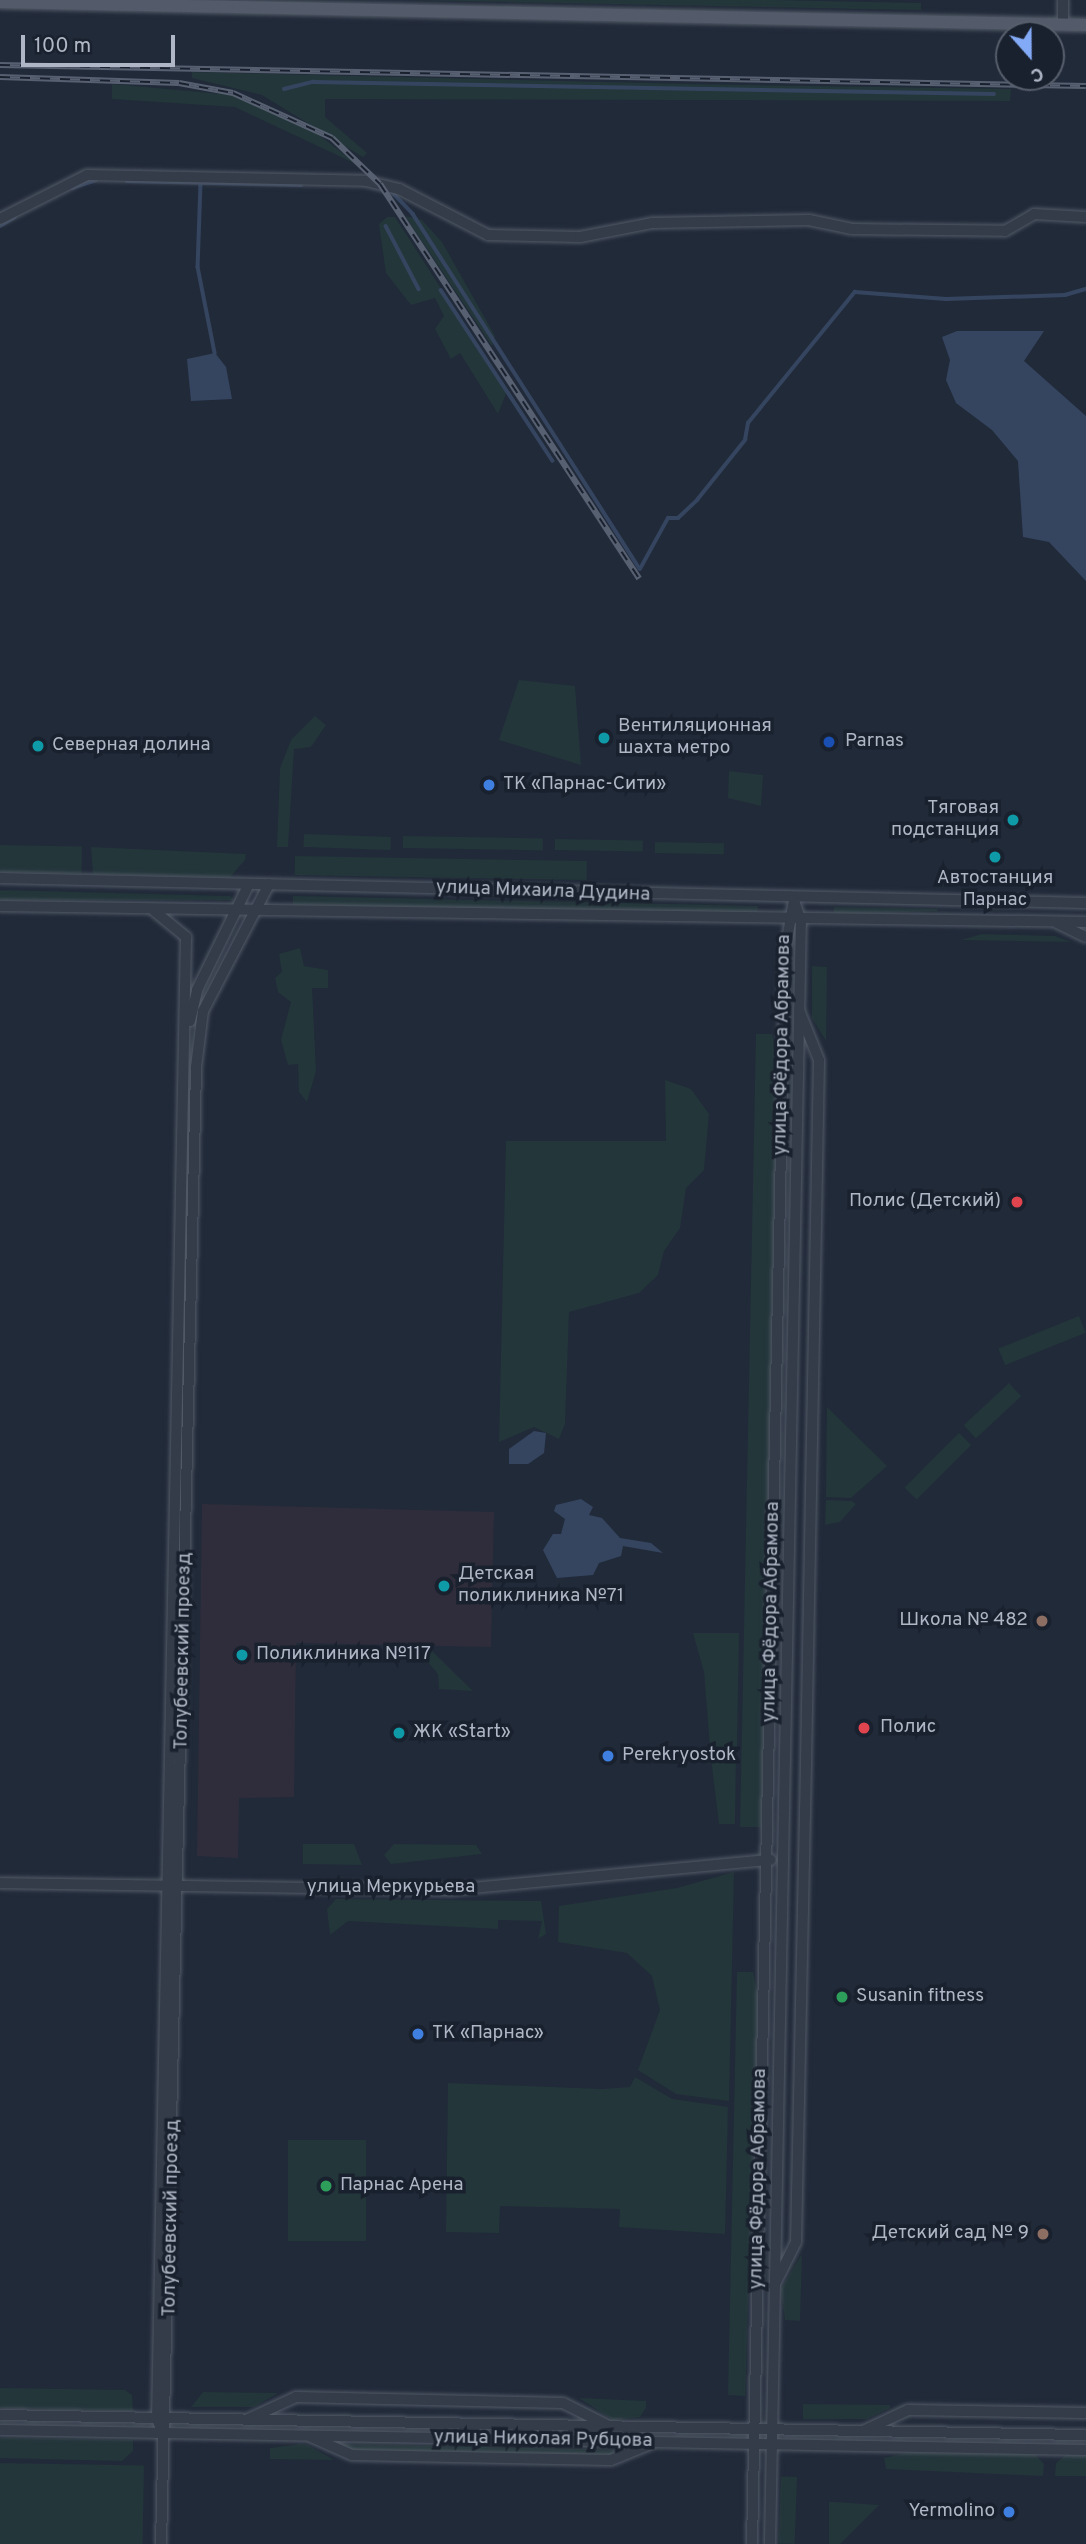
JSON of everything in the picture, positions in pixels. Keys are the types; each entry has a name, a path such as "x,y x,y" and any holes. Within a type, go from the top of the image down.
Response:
{"main road":[{"path":"0,2 995,23"},
{"path":"1065,24 1086,25"}],"street":[{"path":"1063,0 1063,21"},
{"path":"0,219 87,175 366,181 399,189 488,235 580,237 652,223 809,220 852,229 1005,231 1034,214 1086,218"},
{"name":"улица Михаила Дудина","path":"0,878 794,900 1086,903"},
{"name":"Толубеевский проезд","path":"186,1047 197,990 240,911 249,884"},
{"name":"Толубеевский проезд","path":"174,1885 199,1032 210,996 269,884"},
{"name":"улица Фёдора Абрамова","path":"752,2544 786,922 794,900"},
{"name":"улица Фёдора Абрамова","path":"770,2544 797,1007 801,922 794,900"},
{"name":"улица Михаила Дудина","path":"0,906 786,922 1086,922"},
{"name":"Толубеевский проезд","path":"152,909 186,937 174,1885 161,2544"},
{"path":"1055,922 1086,937"},
{"path":"773,2288 796,2242 807,1738 819,1060 797,1007"},
{"name":"улица Меркурьева","path":"0,1883 451,1890 767,1860 781,1861"},
{"path":"245,2421 282,2401 310,2398 563,2403 609,2427"},
{"path":"861,2431 908,2410 1086,2413"},
{"name":"улица Николая Рубцова","path":"0,2415 1086,2435"},
{"name":"улица Николая Рубцова","path":"0,2430 1086,2450"},
{"path":"308,2435 352,2455 611,2460 653,2443"}],"shaded area":[{"path":"202,1504 494,1512 491,1647 296,1643 294,1797 239,1798 238,1858 197,1856"}],"green space":[{"path":"408,0 772,0 921,3 921,10"},
{"path":"192,72 1011,91 1010,101 325,99 325,117 367,153 363,157 262,95 192,78"},
{"path":"112,84 232,95 315,132 358,165 235,107 112,99"},
{"path":"405,216 422,220 442,242 495,336 492,346"},
{"path":"387,217 395,217 507,391 498,414 460,353 451,359 435,329 444,316 435,298 411,305 386,273 379,224"},
{"path":"519,680 575,686 581,765 499,740"},
{"path":"315,716 326,725 311,747 294,749 288,847 277,847 280,768 291,740"},
{"path":"729,771 763,775 761,806 728,798"},
{"path":"304,834 391,837 390,850 304,847"},
{"path":"403,836 543,838 543,850 403,848"},
{"path":"555,839 643,841 643,852 555,850"},
{"path":"655,842 724,843 724,854 655,853"},
{"path":"0,845 82,846 82,873 0,872"},
{"path":"91,847 246,854 245,860 230,877 93,874"},
{"path":"295,856 587,861 587,880 295,875"},
{"path":"0,890 230,896 234,900 0,900"},
{"path":"293,896 758,906 757,913 293,905"},
{"path":"834,907 937,909 937,911 834,914"},
{"path":"982,934 1055,936 1071,942 961,940"},
{"path":"300,948 304,966 328,970 328,988 312,988 316,1071 307,1102 299,1092 298,1064 288,1065 281,1040 291,1002 278,992 275,978 282,972 279,954"},
{"path":"812,966 827,967 826,1041 812,1018"},
{"path":"756,1034 772,1034 777,1057 762,1827 740,1827"},
{"path":"665,1080 691,1089 709,1114 704,1170 686,1188 680,1228 664,1251 658,1275 639,1293 569,1312 565,1424 559,1439 534,1427 499,1442 506,1141 666,1141"},
{"path":"1079,1316 1086,1333 1005,1365 998,1349"},
{"path":"1009,1383 1021,1396 976,1438 964,1425"},
{"path":"827,1407 887,1466 851,1498 826,1497"},
{"path":"959,1433 971,1445 917,1499 905,1487"},
{"path":"826,1500 852,1501 856,1504 840,1522 825,1525"},
{"path":"693,1633 739,1633 737,1747 710,1747 704,1672"},
{"path":"432,1651 473,1691 439,1689 438,1674 426,1660"},
{"path":"710,1750 736,1751 735,1824 719,1824"},
{"path":"303,1844 354,1844 362,1865 303,1864"},
{"path":"394,1844 476,1845 482,1854 391,1864 384,1855"},
{"path":"734,1872 729,2101 676,2094 638,2070 660,2010 652,1976 627,1953 558,1942 559,1906 677,1888"},
{"path":"336,1899 541,1901 546,1934 538,1939 542,1921 498,1920 498,1929 348,1921 330,1935 327,1909"},
{"path":"737,1972 753,1972 758,1996 745,2396 728,2395"},
{"path":"635,2077 672,2099 728,2107 725,2234 619,2227 620,2209 500,2206 499,2233 446,2232 448,2083 602,2089 630,2087"},
{"name":"Парнас Арена","path":"288,2140 366,2140 366,2241 288,2241"},
{"path":"802,2254 800,2321 785,2320 781,2289"},
{"path":"0,2388 125,2390 132,2395 133,2411 0,2408"},
{"path":"203,2392 278,2393 254,2407 191,2407"},
{"path":"579,2398 646,2401 646,2408 640,2417 613,2420"},
{"path":"803,2404 890,2405 890,2408 867,2419 803,2419"},
{"path":"0,2438 133,2440 133,2451 122,2461 0,2458"},
{"path":"337,2444 625,2450 613,2455 349,2450"},
{"path":"308,2445 334,2460 270,2459 270,2448"},
{"path":"906,2453 1034,2454 1044,2464 1043,2476 886,2469 884,2458"},
{"path":"1066,2455 1086,2455 1086,2476 1055,2476 1056,2463"},
{"path":"0,2463 144,2466 143,2544 0,2544"},
{"path":"781,2476 797,2477 795,2544 779,2543"},
{"path":"829,2502 879,2505 840,2544 829,2544"}],"water":[{"path":"957,331 1044,331 1024,361 1086,416 1086,581 1049,542 1023,537 1018,461 992,430 956,403 946,380 950,360 942,337"},
{"path":"215,353 226,367 232,399 191,401 187,359"},
{"path":"534,1431 546,1433 544,1453 528,1464 509,1464 509,1449"},
{"path":"581,1499 593,1507 589,1515 602,1518 620,1538 651,1543 663,1553 623,1546 621,1556 599,1563 593,1575 557,1578 543,1550 553,1534 561,1534 565,1519 554,1511 556,1505"}],"waterway":[{"path":"284,89 313,82 994,94"},
{"path":"72,188 96,180"},
{"path":"127,181 301,185"},
{"path":"201,183 198,267 215,353"},
{"path":"393,193 413,214 640,569 668,518 678,518 697,500 745,440 748,423 855,292 946,299 1065,295 1086,289"},
{"path":"0,226 15,217"},
{"path":"386,226 419,289"},
{"path":"441,290 553,461"}],"railway":[{"path":"0,65 1086,86"},
{"path":"0,77 179,83 233,93 332,138 380,184 639,578"}],"place":[{"name":"Вентиляционная шахта метро","path":"604,738"},
{"name":"Parnas","path":"829,742"},
{"name":"Северная долина","path":"38,746"},
{"name":"ТК «Парнас-Сити»","path":"489,785"},
{"name":"Тяговая подстанция","path":"1013,820"},
{"name":"Автостанция Парнас","path":"995,857"},
{"name":"Полис (Детский)","path":"1017,1202"},
{"name":"Детская поликлиника №71","path":"444,1586"},
{"name":"Школа № 482","path":"1042,1621"},
{"name":"Поликлиника №117","path":"242,1655"},
{"name":"Полис","path":"864,1728"},
{"name":"ЖК «Start»","path":"399,1733"},
{"name":"Perekryostok","path":"608,1756"},
{"name":"Susanin fitness","path":"842,1997"},
{"name":"ТК «Парнас»","path":"418,2034"},
{"name":"Парнас Арена","path":"326,2186"},
{"name":"Детский сад № 9","path":"1043,2234"},
{"name":"Yermolino","path":"1009,2512"}]}
